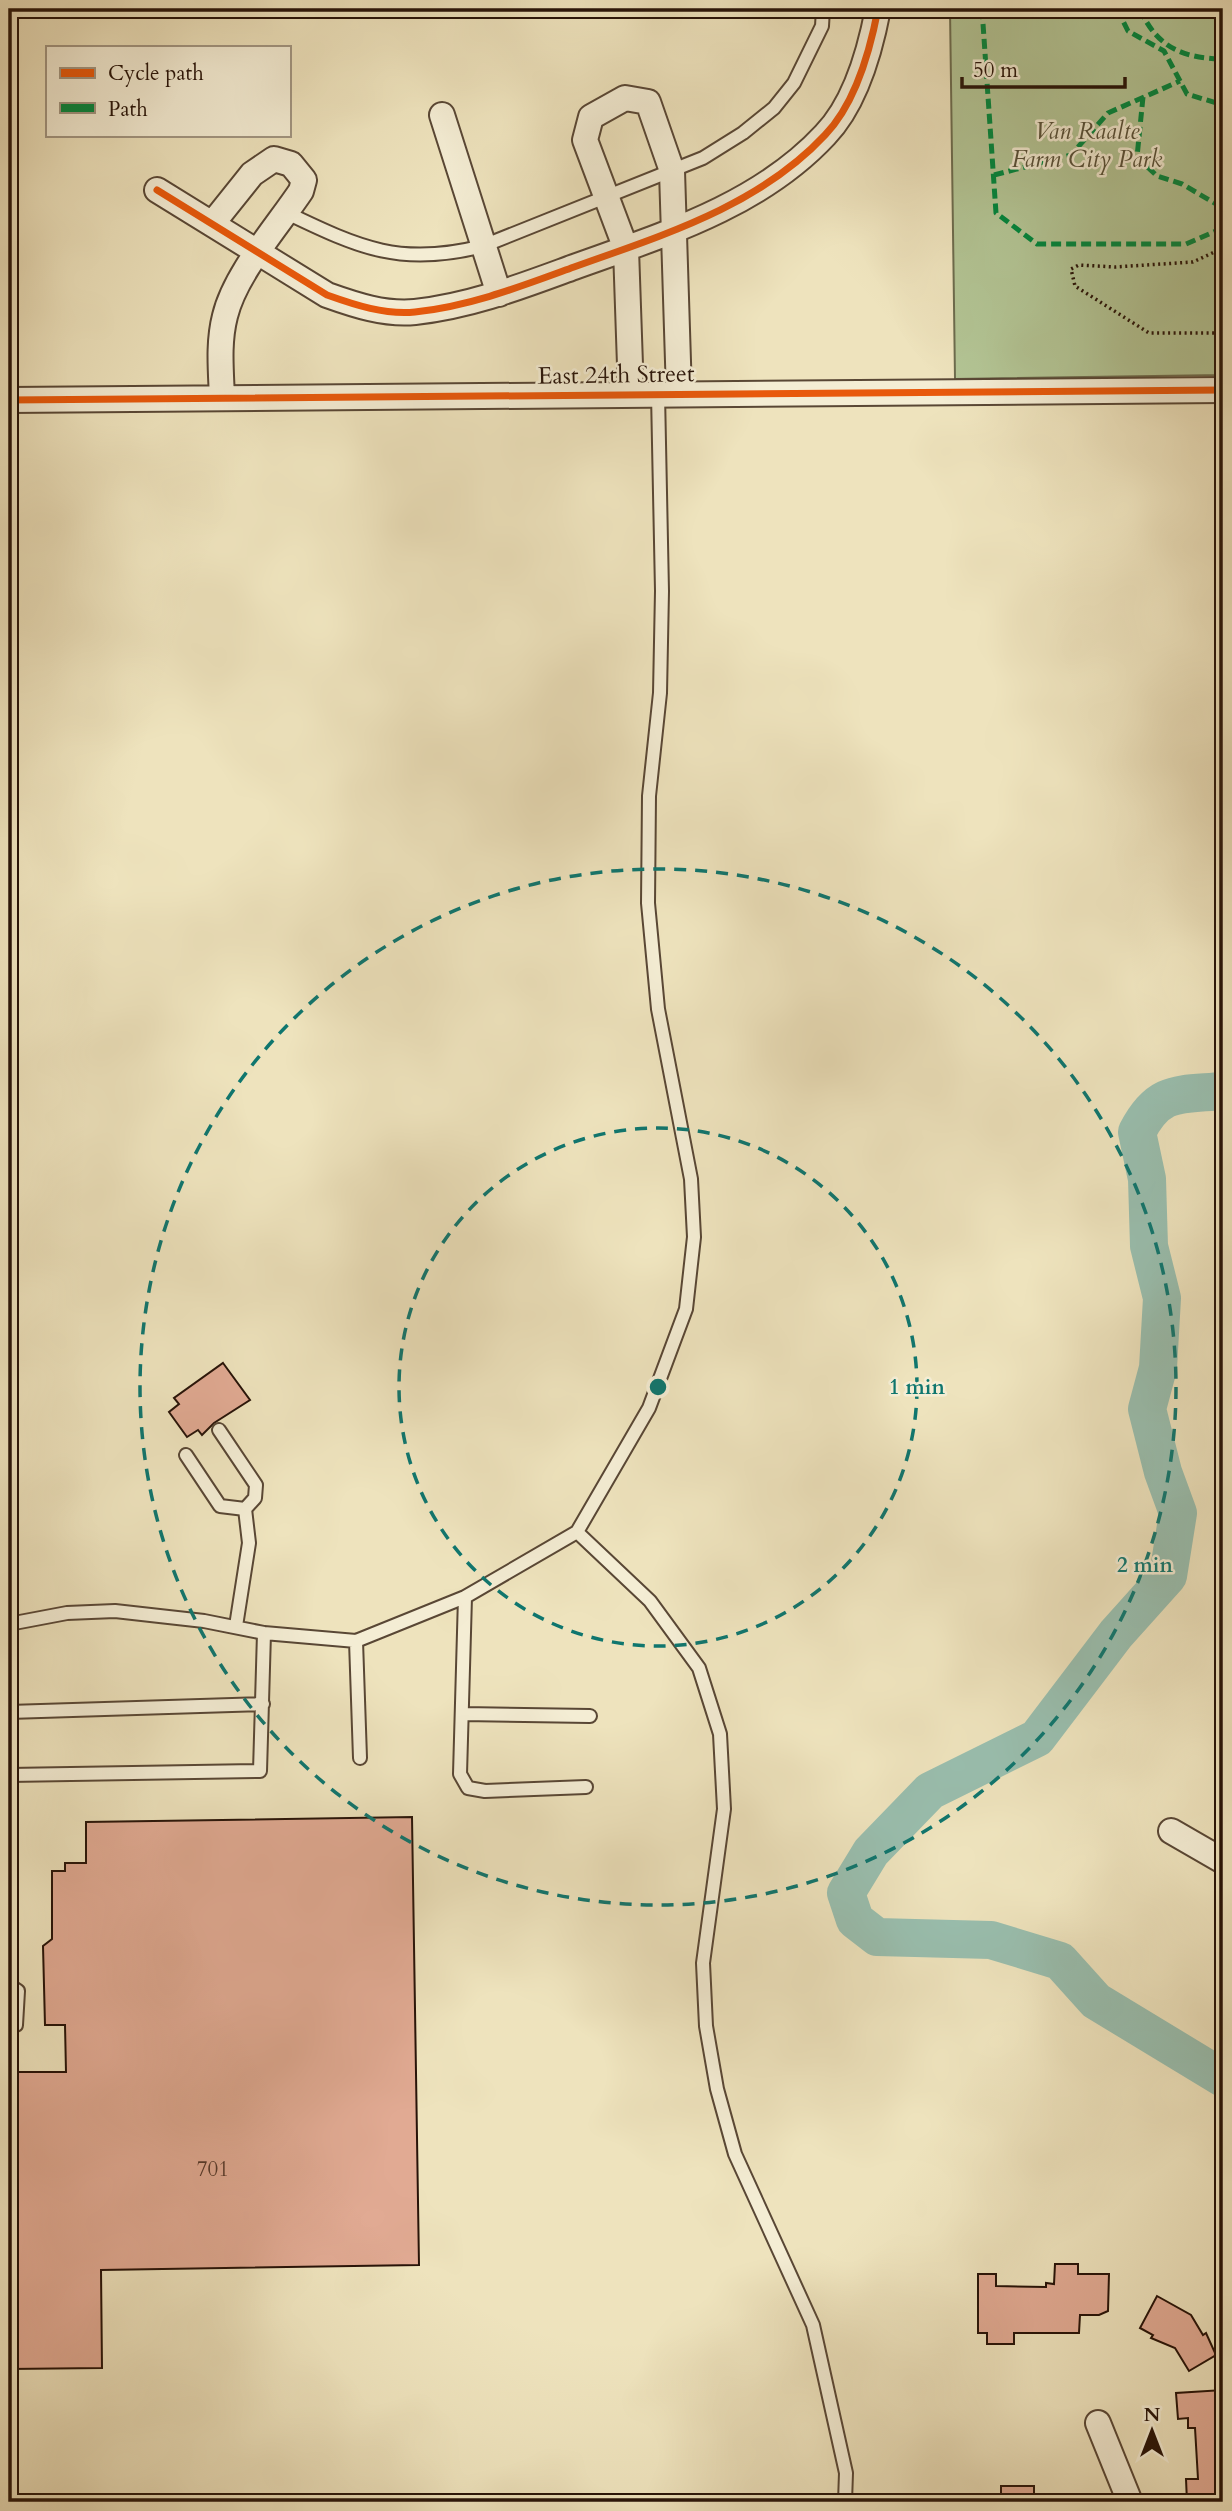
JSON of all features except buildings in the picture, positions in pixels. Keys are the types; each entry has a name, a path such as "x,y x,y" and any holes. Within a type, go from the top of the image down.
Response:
{"street":[{"path":"157,190 327,295 358,307 413,312 499,294 626,249 745,199 796,163 827,134 848,102 872,40 878,9"},
{"path":"631,394 626,249 585,140 591,117 625,98 648,102 673,171 676,229 669,393"},
{"path":"442,115 499,294"},
{"path":"212,224 252,174 274,159 291,164 304,180 301,191 238,284 225,314 221,336 222,398"},
{"name":"East 24th Street","path":"9,400 1223,390"},
{"path":"1171,1832 1223,1861"},
{"path":"1098,2423 1130,2502"}],"lane":[{"path":"287,213 353,245 412,257 451,254 483,246 703,158 743,133 774,108 800,71 822,26 823,9"},
{"path":"9,1624 67,1613 115,1611 236,1626 264,1633 356,1641 465,1597 576,1532 649,1408 686,1309 694,1237 691,1180 658,1009 648,903 649,796 660,693 669,393"},
{"path":"219,1430 256,1485 255,1498 245,1509 248,1552 236,1626"},
{"path":"186,1455 220,1506 245,1509"},
{"path":"576,1532 650,1601 699,1668 720,1734 724,1809 703,1963 706,2026 717,2089 735,2154 814,2325 846,2473 845,2502"},
{"path":"465,1597 460,1774 468,1788 485,1791 586,1787"},
{"path":"9,1775 260,1771 263,1704 261,1654 264,1633"},
{"path":"356,1641 360,1758"},
{"path":"9,1712 263,1704"},
{"path":"463,1714 590,1716"},
{"path":"9,1985 18,1991 16,2025 9,2028"}],"path":[{"path":"1223,248 1193,262 1115,267 1079,265 1071,269 1075,286 1149,333 1223,333"}],"green space":[{"name":"Van Raalte Farm City Park","path":"950,9 1223,9 1223,375 955,379"}],"waterway":[{"path":"1223,1091 1182,1094 1162,1101 1145,1118 1137,1132 1147,1179 1149,1246 1162,1298 1158,1368 1147,1409 1163,1472 1178,1513 1168,1576 1116,1634 1037,1738 930,1791 871,1852 846,1893 855,1920 877,1937 991,1940 1060,1961 1096,2001 1223,2078"}],"marked path":[{"path":"982,9 996,213 1037,244 1186,244 1223,228"},
{"path":"1117,9 1128,31 1164,51 1187,94 1223,105"},
{"path":"1140,9 1163,42 1184,53 1223,59"},
{"path":"994,175 1071,155 1108,113 1180,81"},
{"path":"1143,97 1137,157 1157,176 1182,184 1223,208"}],"cycle path":[{"path":"157,190 327,295 338,299 370,308 404,313 476,300 675,230 740,200 770,181 799,160 825,135 845,108 866,59 878,9"},
{"path":"9,400 1223,390"}]}
